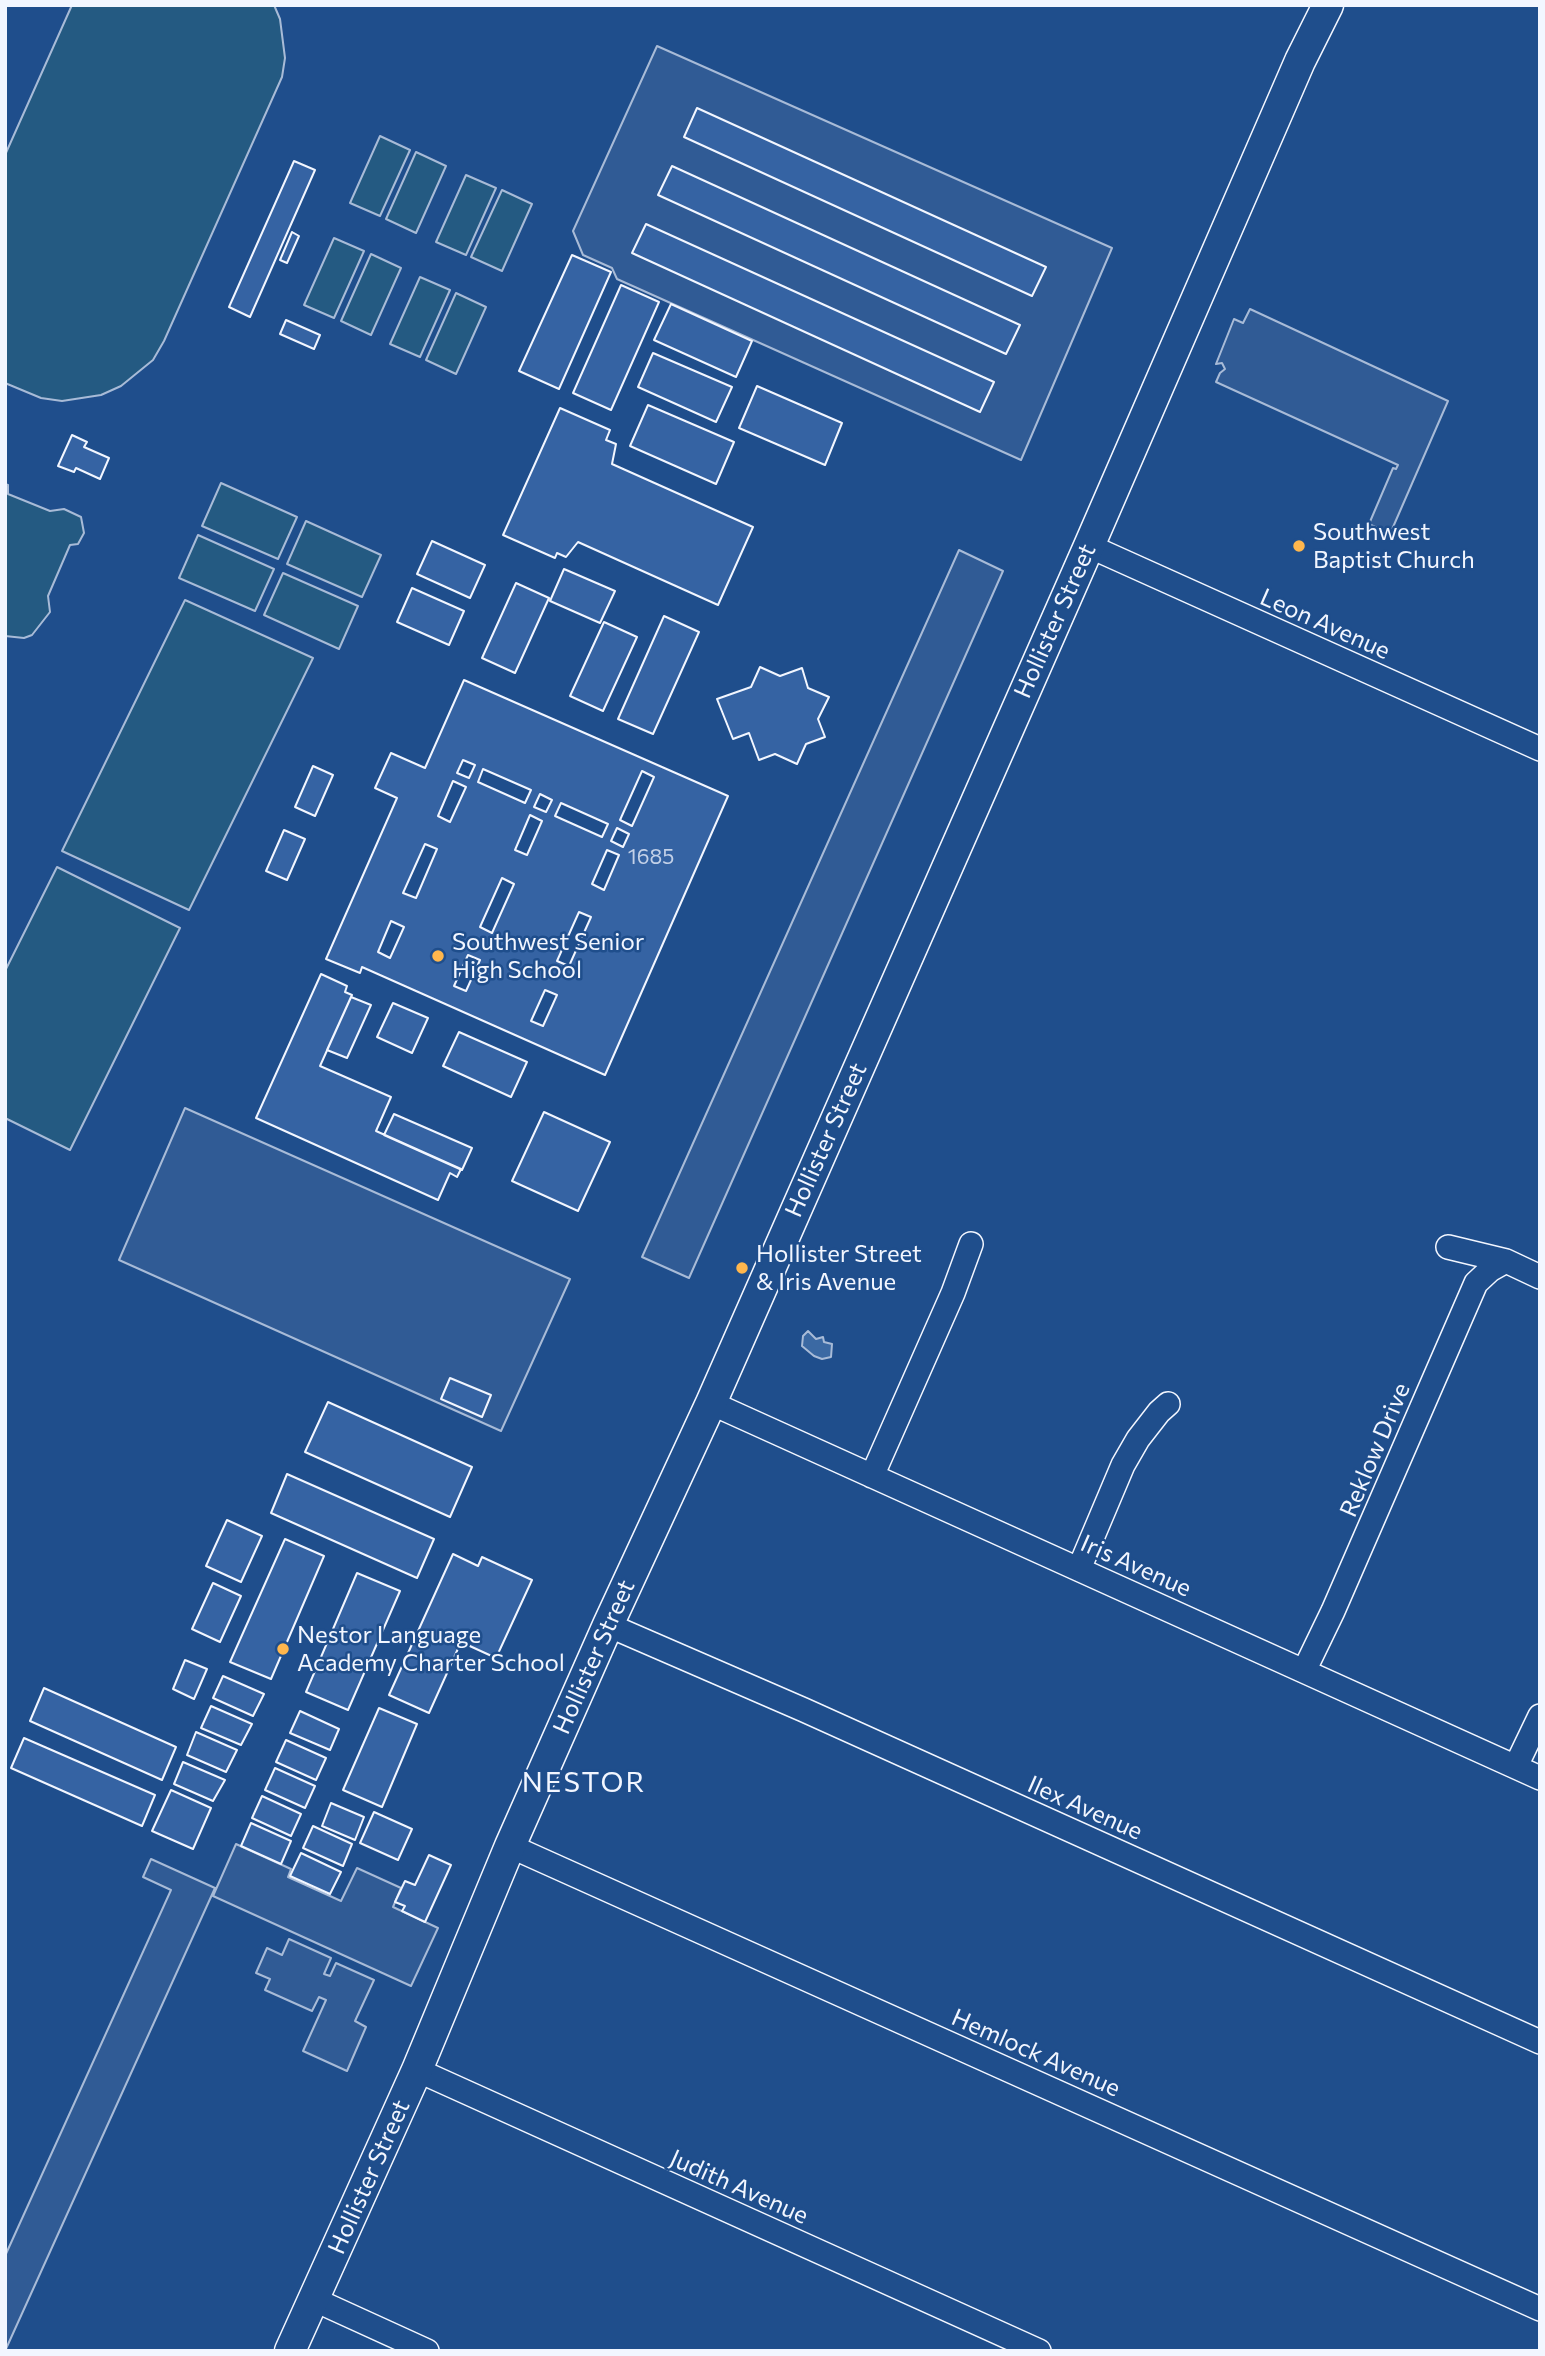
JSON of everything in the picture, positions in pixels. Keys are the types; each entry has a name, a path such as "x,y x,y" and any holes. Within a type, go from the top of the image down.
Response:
{"main road":[{"name":"Hollister Street","path":"290,2351 417,2070 510,1846 710,1403 1304,52 1328,5"}],"street":[{"name":"Leon Avenue","path":"1089,546 1540,749"},
{"path":"872,1476 953,1293 971,1244"},
{"path":"1448,1247 1506,1261 1540,1277"},
{"name":"Reklow Drive","path":"1304,1671 1338,1601 1476,1283 1490,1270 1506,1261"},
{"name":"Iris Avenue","path":"710,1403 1540,1778"},
{"path":"1079,1569 1123,1465 1138,1439 1168,1404"},
{"name":"Ilex Avenue","path":"608,1625 804,1710 1540,2042"},
{"path":"1516,1766 1540,1716"},
{"name":"Hemlock Avenue","path":"510,1846 1540,2309"},
{"name":"Judith Avenue","path":"417,2070 1039,2351"},
{"path":"313,2299 427,2351"}],"shaded area":[{"path":"72,5 274,5 280,19 285,58 282,77 164,341 153,360 121,386 101,395 62,401 41,398 5,383 5,155"},
{"path":"657,46 1112,248 1021,460 617,279 612,268 583,255 573,231"},
{"path":"380,136 410,150 380,216 350,203"},
{"path":"416,152 446,166 416,233 386,219"},
{"path":"466,175 496,188 466,255 436,242"},
{"path":"502,190 532,204 502,271 471,257"},
{"path":"334,238 364,251 334,318 304,305"},
{"path":"371,254 401,268 371,335 341,321"},
{"path":"420,277 450,290 420,357 390,344"},
{"path":"456,293 486,307 456,374 426,360"},
{"path":"1250,309 1448,401 1390,534 1369,524 1393,468 1396,469 1398,465 1216,382 1225,369 1222,363 1216,364 1234,319 1243,323"},
{"path":"221,483 297,517 278,559 202,526"},
{"path":"5,484 8,485 8,494 50,511 64,509 81,517 84,533 78,544 70,545 48,596 50,612 32,635 24,638 5,636"},
{"path":"306,521 381,555 362,597 287,564"},
{"path":"198,535 274,569 255,611 179,578"},
{"path":"959,550 1003,571 689,1278 642,1257"},
{"path":"283,573 358,606 339,649 264,615"},
{"path":"185,600 313,658 189,910 62,851"},
{"path":"57,867 180,928 70,1150 5,1118 5,971"},
{"path":"185,1108 570,1279 501,1431 119,1260"},
{"path":"808,1331 816,1339 823,1337 824,1342 832,1344 831,1357 822,1359 814,1356 802,1346 803,1336"},
{"path":"236,1844 291,1869 288,1877 341,1901 357,1868 401,1888 393,1907 438,1928 411,1986 213,1896"},
{"path":"151,1859 215,1888 5,2351 5,2256 171,1890 143,1877"},
{"path":"289,1939 331,1958 324,1974 330,1976 336,1963 374,1980 355,2021 366,2027 347,2071 303,2051 326,2000 319,1997 312,2011 265,1990 270,1979 256,1973 267,1948 282,1955"}],"building":[{"path":"697,108 1046,267 1032,296 684,137"},
{"path":"294,161 315,170 250,317 229,307"},
{"path":"672,166 1020,325 1006,354 658,195"},
{"path":"646,224 994,382 980,412 632,253"},
{"path":"292,232 299,236 287,263 280,260"},
{"path":"572,255 611,272 559,389 519,371"},
{"path":"621,285 659,302 611,410 573,393"},
{"path":"671,304 752,341 736,377 654,340"},
{"path":"286,320 320,335 314,349 280,334"},
{"path":"653,353 732,387 716,422 638,387"},
{"path":"757,386 842,423 825,465 739,428"},
{"path":"648,405 734,442 716,484 630,446"},
{"path":"560,408 610,430 606,440 616,444 612,464 753,527 718,605 578,542 566,557 557,553 555,558 503,535"},
{"path":"72,435 87,442 84,447 109,458 100,479 76,468 74,472 58,466"},
{"path":"432,541 485,565 470,598 417,574"},
{"path":"564,569 615,591 600,623 550,601"},
{"path":"516,583 549,598 515,673 482,658"},
{"path":"412,588 464,611 449,645 397,622"},
{"path":"664,616 699,632 653,734 618,719"},
{"path":"604,622 637,637 603,711 570,696"},
{"path":"760,667 780,676 802,668 808,688 829,697 818,719 825,737 806,744 797,764 775,754 759,760 749,733 733,739 717,699 751,687"},
{"path":"464,680 728,796 605,1075 362,967 360,973 326,959 397,798 375,788 391,753 425,768","holes":["463,760 475,765 469,778 457,773","483,769 531,790 525,803 478,782","642,771 654,777 632,826 620,820","453,781 466,787 450,822 438,816","540,794 552,800 546,812 534,807","561,803 608,824 602,837 555,816","530,815 542,821 527,855 515,850","617,828 629,834 623,847 611,841","425,844 437,849 416,898 403,893","607,850 619,855 604,890 592,884","502,878 514,884 492,933 480,927","579,912 591,917 569,966 557,961","391,921 404,927 390,958 378,952","468,955 480,960 466,991 454,986","545,990 557,995 543,1026 531,1021"]},
{"path":"313,766 333,775 315,816 295,807"},
{"path":"284,830 305,839 287,880 266,871"},
{"path":"321,974 347,986 345,992 352,995 320,1066 391,1097 376,1131 461,1169 457,1177 450,1173 438,1200 256,1118"},
{"path":"351,997 371,1005 347,1058 327,1050"},
{"path":"393,1003 428,1018 412,1053 377,1037"},
{"path":"459,1032 527,1062 511,1097 443,1066"},
{"path":"544,1112 610,1142 578,1211 512,1181"},
{"path":"394,1114 472,1148 462,1170 384,1135"},
{"path":"450,1378 491,1395 482,1417 441,1399"},
{"path":"328,1402 472,1467 450,1517 305,1452"},
{"path":"287,1474 434,1539 417,1578 271,1513"},
{"path":"227,1520 262,1536 241,1582 206,1566"},
{"path":"285,1539 324,1556 271,1679 230,1662"},
{"path":"453,1554 478,1566 482,1557 532,1580 496,1658 461,1642 429,1713 389,1695"},
{"path":"357,1573 400,1591 348,1710 306,1692"},
{"path":"213,1583 241,1596 220,1642 192,1629"},
{"path":"185,1660 207,1669 194,1699 173,1689"},
{"path":"223,1676 264,1694 253,1716 213,1698"},
{"path":"44,1688 176,1747 162,1780 30,1721"},
{"path":"211,1706 252,1724 241,1745 201,1728"},
{"path":"379,1708 417,1724 382,1807 343,1790"},
{"path":"300,1711 339,1729 330,1750 290,1733"},
{"path":"196,1732 237,1750 226,1772 187,1755"},
{"path":"24,1738 155,1795 142,1826 11,1768"},
{"path":"286,1740 326,1758 316,1780 276,1762"},
{"path":"183,1762 225,1780 213,1801 174,1784"},
{"path":"275,1768 315,1786 305,1808 265,1790"},
{"path":"171,1790 211,1808 193,1849 152,1831"},
{"path":"262,1796 301,1814 291,1836 252,1818"},
{"path":"331,1803 364,1817 355,1840 322,1826"},
{"path":"374,1812 412,1829 398,1860 360,1843"},
{"path":"251,1823 291,1841 281,1864 241,1846"},
{"path":"313,1826 352,1844 343,1866 303,1848"},
{"path":"301,1853 341,1872 330,1894 290,1876"},
{"path":"429,1855 451,1865 425,1922 402,1911 405,1906 395,1902 405,1881 415,1885"}],"place":[{"name":"Southwest Baptist Church","path":"1299,546"},
{"name":"Southwest Senior High School","path":"438,956"},
{"name":"Hollister Street & Iris Avenue","path":"742,1268"},
{"name":"Nestor Language Academy Charter School","path":"283,1649"}],"district":[{"name":"NESTOR","path":"584,1783"}]}
